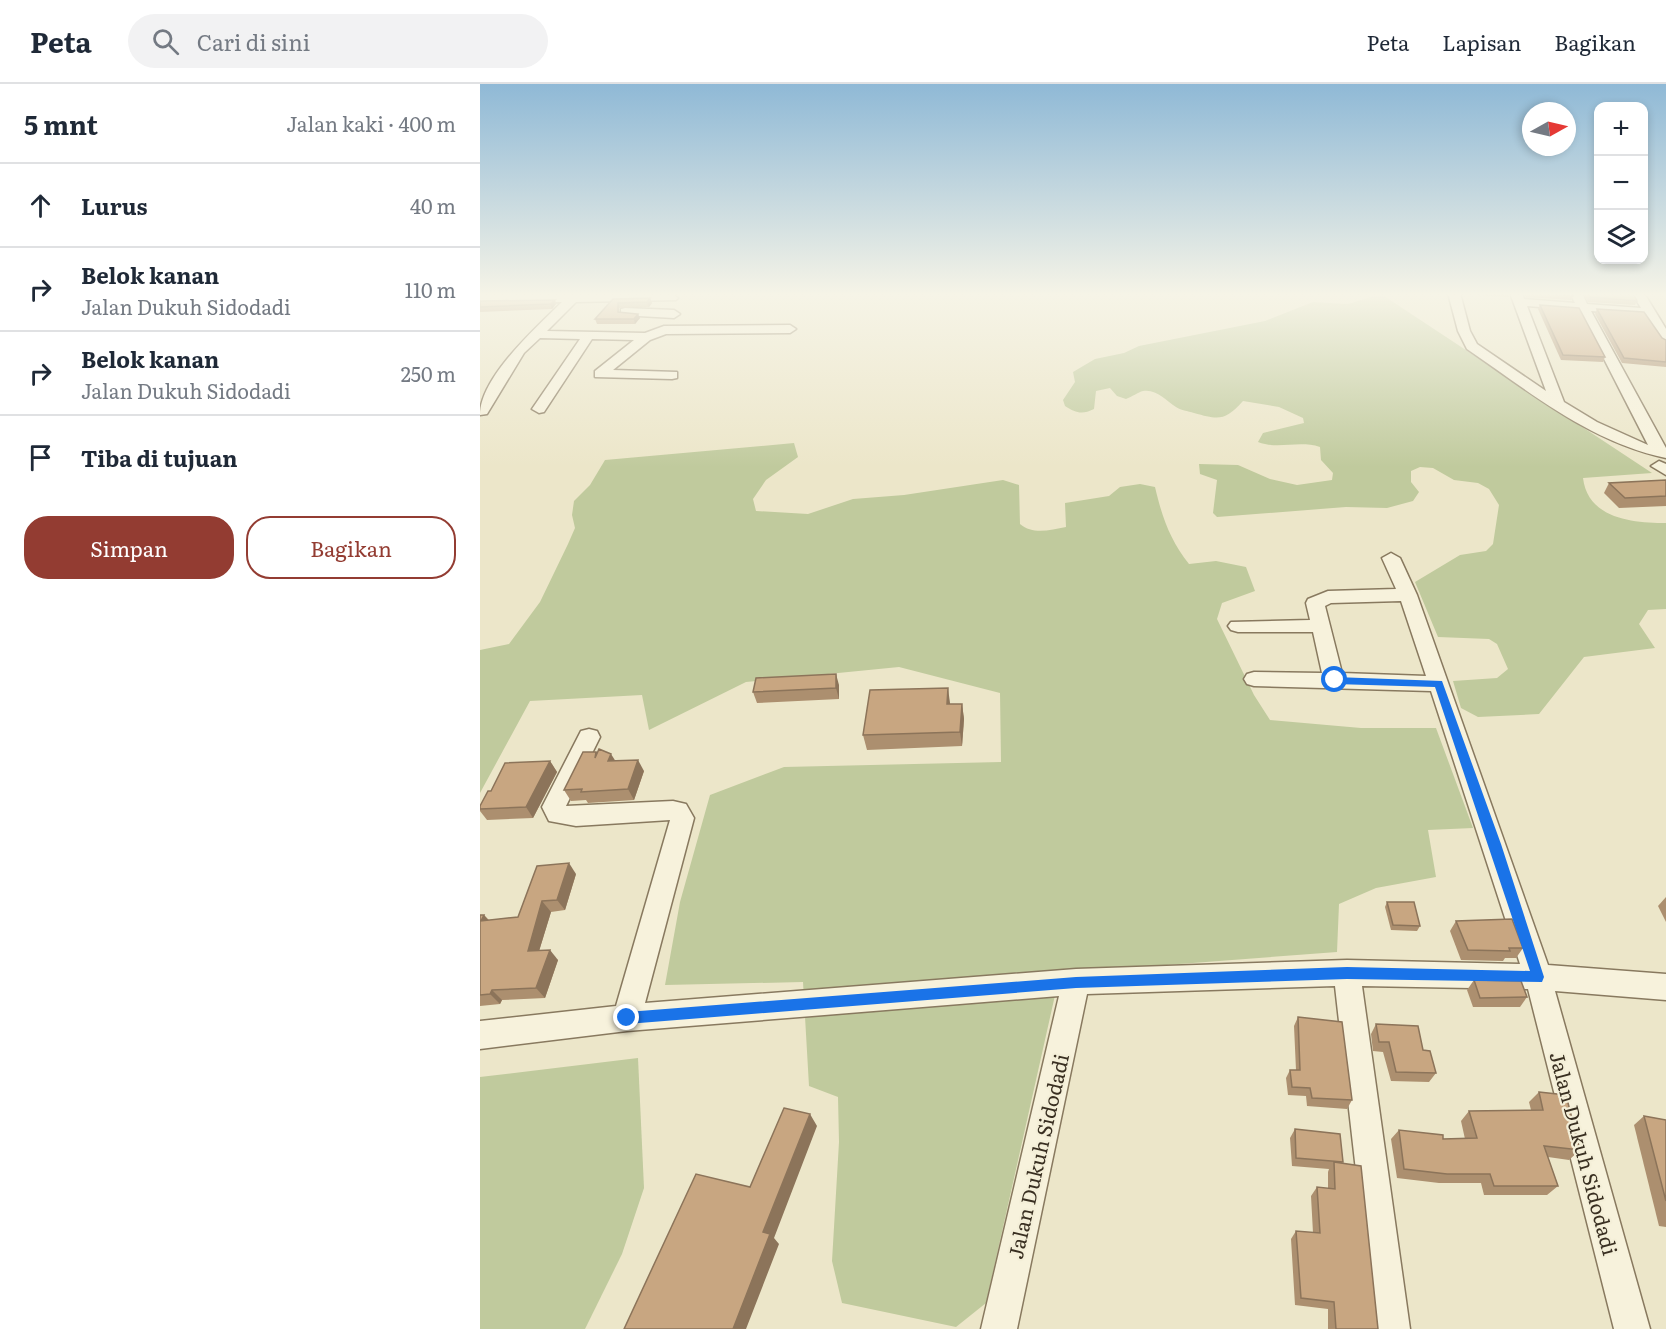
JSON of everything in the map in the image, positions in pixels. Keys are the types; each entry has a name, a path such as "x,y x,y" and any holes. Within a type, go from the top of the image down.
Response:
{"street":[{"path":"482,411 519,351"},
{"path":"539,409 578,351"},
{"path":"628,351 600,374 672,375"},
{"path":"1480,351 1605,432 1662,460"},
{"path":"1538,351 1557,402"},
{"path":"1606,351 1662,460"},
{"name":"Jalan Dukuh Sidodadi","path":"1391,558 1408,595 1495,844 1538,977 1632,1329"},
{"path":"1335,680 1315,603 1321,599 1408,595"},
{"path":"1238,626 1320,626"},
{"path":"1254,679 1439,684"},
{"path":"589,737 559,792 554,807 557,814 576,817 673,810 678,811 682,818 627,1018"},
{"path":"1347,973 1392,1329"},
{"path":"480,1035 627,1018 1076,982 1347,973 1538,977 1666,987"},
{"name":"Jalan Dukuh Sidodadi","path":"999,1329 1076,982"}],"green space":[{"path":"1128,351 1467,351 1652,473 1583,478 1593,502 1614,516 1640,522 1666,523 1666,609 1648,610 1639,624 1655,648 1584,657 1539,714 1478,717 1461,708 1453,681 1497,678 1508,669 1497,644 1489,639 1438,637 1415,582 1460,555 1486,551 1493,544 1499,505 1489,489 1478,483 1454,480 1433,468 1420,467 1411,471 1411,482 1419,492 1413,501 1387,508 1346,507 1217,517 1213,513 1217,480 1200,474 1199,464 1238,465 1270,479 1297,485 1332,480 1333,473 1321,460 1320,447 1258,442 1263,433 1304,423 1303,418 1279,407 1243,401 1231,412 1216,418 1180,409 1153,392 1143,391 1126,399 1117,396 1110,388 1096,391 1094,409 1090,411 1079,412 1065,406 1063,400 1075,382 1073,372 1095,359"},
{"path":"794,443 798,457 766,480 753,499 756,511 808,514 853,499 904,495 1003,480 1019,485 1020,524 1030,530 1042,531 1066,527 1065,503 1109,496 1120,487 1140,484 1155,487 1168,528 1189,564 1216,561 1246,567 1255,591 1222,603 1217,619 1254,695 1270,720 1361,728 1436,728 1473,828 1428,830 1436,877 1376,888 1339,904 1337,952 1060,973 986,1303 956,1327 842,1303 832,1261 839,1142 838,1097 809,1086 803,982 665,985 680,902 710,795 784,767 1001,762 1000,693 899,667 746,682 649,730 642,695 530,701 480,793 480,650 509,644 540,602 575,528 572,515 574,501 590,485 605,460"},
{"path":"638,1058 644,1188 622,1254 585,1329 480,1329 480,1077"}],"building":[{"path":"1561,351 1602,351 1605,357 1563,355"},
{"path":"1620,351 1666,351 1666,362 1624,358"},
{"path":"1666,480 1666,496 1625,498 1609,483"},
{"path":"836,674 836,688 753,692 756,678"},
{"path":"948,688 947,704 962,704 960,732 863,735 870,690"},
{"path":"599,749 611,754 608,761 638,760 628,789 581,792 582,789 564,790 583,752 596,752 595,758"},
{"path":"550,761 526,807 480,809 505,763"},
{"path":"569,863 557,900 542,901 528,951 550,950 536,988 492,990 490,994 480,995 480,915 484,915 481,921 518,917 537,866"},
{"path":"1387,902 1414,902 1420,926 1393,925"},
{"path":"1512,919 1523,948 1509,948 1510,951 1468,950 1456,921"},
{"path":"1474,980 1521,981 1527,997 1480,998"},
{"path":"1298,1017 1342,1022 1352,1100 1312,1098 1310,1088 1292,1087 1290,1070 1300,1070"},
{"path":"1376,1024 1418,1026 1423,1050 1430,1051 1436,1073 1396,1072 1389,1042 1379,1042"},
{"path":"1539,1092 1566,1095 1580,1150 1544,1146 1558,1186 1494,1186 1490,1174 1447,1174 1404,1169 1399,1130 1443,1135 1443,1139 1477,1138 1469,1111 1543,1110"},
{"path":"784,1108 810,1114 763,1232 770,1234 733,1329 624,1329 696,1174 750,1187"},
{"path":"1644,1116 1666,1120 1666,1201"},
{"path":"1295,1129 1340,1134 1343,1162 1296,1158"},
{"path":"1334,1162 1361,1166 1378,1329 1336,1329 1334,1302 1301,1298 1296,1231 1320,1233 1317,1187 1335,1189"}],"route":[{"path":"627,1018 1076,982 1347,973 1538,977 1495,844 1439,684 1335,680"}]}
